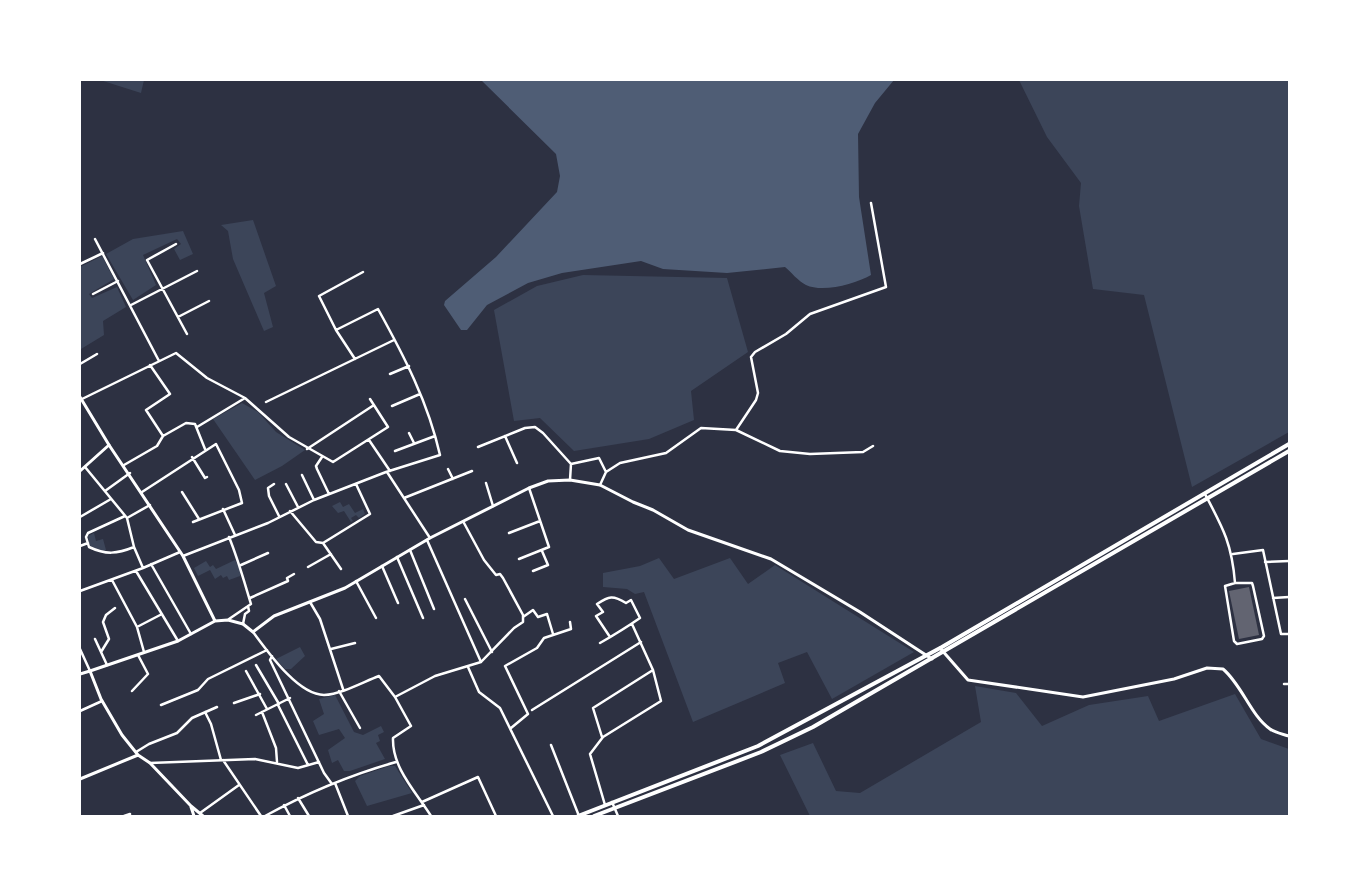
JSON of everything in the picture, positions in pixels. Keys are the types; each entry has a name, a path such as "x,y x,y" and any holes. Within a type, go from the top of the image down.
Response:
{"main road":[{"path":"578,816 758,746 940,648 1289,444"},
{"path":"594,816 778,744 813,727 944,653 1289,451"}],"street":[{"path":"736,430 756,400 758,393 751,357 755,352 786,334 810,314 886,287 871,203"},
{"path":"95,239 131,305 134,318 159,360"},
{"path":"176,244 147,260 187,334"},
{"path":"80,264 103,253"},
{"path":"131,305 197,271"},
{"path":"355,360 336,330 319,296 363,272"},
{"path":"93,294 118,281"},
{"path":"178,317 210,301"},
{"path":"183,556 268,523 279,516 329,494 388,471 440,455 435,436 409,366 378,309 336,330"},
{"path":"266,402 394,340"},
{"path":"215,621 183,556 130,473 109,445 81,398 159,360 179,353 207,378 244,398 289,437 332,462 388,427 370,399"},
{"path":"80,364 97,354"},
{"path":"150,365 170,394 146,410 162,436"},
{"path":"390,374 409,366"},
{"path":"392,406 420,394"},
{"path":"197,427 244,398"},
{"path":"307,449 374,405"},
{"path":"124,466 157,446 162,436 186,423 195,424 205,449"},
{"path":"478,446 525,428 535,427 571,464 570,480"},
{"path":"600,485 606,472 620,463 666,453 701,428 736,430 780,451 810,454 863,452 873,446"},
{"path":"409,433 414,444"},
{"path":"395,451 435,436"},
{"path":"505,436 517,463"},
{"path":"369,440 428,539 480,662"},
{"path":"142,492 192,457 216,444 239,490 242,503 223,508 193,522"},
{"path":"80,471 109,445"},
{"path":"192,457 205,478 207,477"},
{"path":"322,457 316,466 329,494"},
{"path":"571,464 599,458 606,472"},
{"path":"86,467 126,517 142,568"},
{"path":"448,468 453,479"},
{"path":"404,498 472,471"},
{"path":"105,491 130,473"},
{"path":"302,475 314,500"},
{"path":"253,632 274,616 356,582 428,539 464,523 529,488 548,481 570,480 600,485 653,510 688,530 771,559 860,612 932,659"},
{"path":"486,483 493,506"},
{"path":"274,484 268,488 268,494 279,516"},
{"path":"286,484 298,507"},
{"path":"290,511 316,542 323,542 370,514 356,484"},
{"path":"519,559 549,547 529,488"},
{"path":"182,492 199,519"},
{"path":"1205,494 1233,554 1235,583"},
{"path":"80,517 111,499"},
{"path":"134,547 117,554 101,553 89,547 88,533 150,505"},
{"path":"223,508 234,535"},
{"path":"509,533 540,521"},
{"path":"395,697 435,676 480,662 514,628 524,622 524,617 503,578 500,574 496,576 484,560 464,523"},
{"path":"228,620 251,604 243,581 241,565 229,537"},
{"path":"323,542 341,570"},
{"path":"80,546 88,543"},
{"path":"410,550 434,609"},
{"path":"1233,554 1263,550 1280,634 1289,634"},
{"path":"534,571 548,565 542,551"},
{"path":"80,591 136,571 180,552"},
{"path":"241,565 268,553"},
{"path":"308,567 331,554"},
{"path":"397,558 423,618"},
{"path":"1265,562 1289,560"},
{"path":"151,564 191,634"},
{"path":"382,566 398,603"},
{"path":"136,571 178,641"},
{"path":"250,598 288,581 287,578 294,574"},
{"path":"112,580 137,627 144,652"},
{"path":"356,582 376,618"},
{"path":"1235,583 1252,583 1264,636 1262,639 1237,644 1234,641 1226,586 1235,583"},
{"path":"600,643 632,624 640,618 631,600 626,603 616,596 609,596 597,604 603,612 596,616 610,637"},
{"path":"1273,598 1289,597"},
{"path":"465,599 492,652"},
{"path":"310,602 320,620 343,689"},
{"path":"243,624 245,614 250,611 248,606"},
{"path":"101,652 109,639 103,622 106,615 115,608"},
{"path":"524,617 533,610 538,617 547,614 553,634"},
{"path":"137,627 162,614"},
{"path":"80,674 178,641 215,621 228,620 243,624 253,632 296,684 313,692 324,695 379,676 395,697 411,726 393,738 392,750 396,762 430,816"},
{"path":"511,728 528,714 505,666 538,648 544,638 571,629 570,622"},
{"path":"605,805 590,754 602,737 661,701 652,670 632,624"},
{"path":"95,638 107,665"},
{"path":"532,710 641,642"},
{"path":"331,649 355,644"},
{"path":"940,648 968,680 1083,697 1174,679 1207,668 1224,669 1239,686 1262,722 1271,730 1289,736"},
{"path":"80,649 102,700 122,735 137,754 150,763 191,806 202,814 240,785"},
{"path":"161,705 198,690 208,678 267,650"},
{"path":"132,691 148,674 138,654"},
{"path":"272,656 270,660 290,698 319,762 333,783 348,816"},
{"path":"256,665 278,704 308,766"},
{"path":"468,667 479,692 500,708 553,816"},
{"path":"602,737 593,708 652,670"},
{"path":"246,671 267,709"},
{"path":"1284,684 1289,684"},
{"path":"339,691 360,728"},
{"path":"234,703 260,694"},
{"path":"256,715 290,698"},
{"path":"80,711 102,700"},
{"path":"80,779 137,754 149,744 177,732 192,718 216,707"},
{"path":"205,712 222,760 263,816 270,815 284,805 346,776 396,762"},
{"path":"262,712 276,748 277,762"},
{"path":"551,745 578,816"},
{"path":"150,763 255,759 277,762 298,768 319,762"},
{"path":"393,816 423,804 478,777 496,816"},
{"path":"298,798 309,816"},
{"path":"612,802 618,816"},
{"path":"284,805 290,816"},
{"path":"191,806 194,816"},
{"path":"124,816 130,814"}],"shaded area":[{"path":"100,80 144,80 141,93"},
{"path":"481,80 894,80 875,103 858,134 859,197 871,275 848,284 821,288 806,285 785,267 727,273 663,269 641,261 562,273 528,283 487,305 467,330 461,330 444,305 445,301 496,257 557,192 560,176 556,154"},
{"path":"1019,80 1289,80 1289,432 1192,487 1144,295 1093,289 1079,206 1081,183 1047,137"},
{"path":"253,220 276,286 264,293 273,327 264,331 233,259 228,231 221,225"},
{"path":"183,231 193,254 180,260 174,249 181,244 177,239 143,255 156,285 133,300 106,254 133,239"},
{"path":"102,256 114,279 89,294 92,298 117,287 126,307 103,321 104,335 81,349 80,267"},
{"path":"583,275 727,278 748,352 691,391 694,420 649,439 574,451 540,418 514,421 494,310 537,286"},
{"path":"242,403 258,412 276,432 305,450 282,466 255,480 213,419"},
{"path":"340,502 343,507 349,504 355,513 363,509 365,514 359,518 356,515 351,518 353,521 351,522 344,511 338,513 332,506"},
{"path":"94,533 96,541 103,539 106,550 102,551 90,546 88,536"},
{"path":"659,558 674,579 730,558 748,584 775,565 914,652 832,699 807,652 778,663 785,683 693,722 644,592 635,594 627,589 603,587 603,573 640,566"},
{"path":"235,560 240,569 240,576 229,580 227,576 223,578 221,575 215,579 210,570 198,576 194,568 206,561 210,567 213,565 216,569"},
{"path":"300,647 305,656 291,669 285,669 276,659"},
{"path":"975,686 1016,693 1042,726 1089,705 1148,696 1159,721 1235,694 1261,739 1289,749 1289,816 810,816 780,755 813,743 836,791 860,793 981,722"},
{"path":"335,695 354,732 363,735 381,726 384,732 378,735 380,741 376,743 385,759 350,771 344,771 338,760 332,763 328,750 345,738 339,729 319,735 313,721 324,714 319,699"},
{"path":"389,766 395,766 412,793 367,806 355,781 360,776"}],"building":[{"path":"1249,587 1259,635 1239,639 1229,591"}]}
